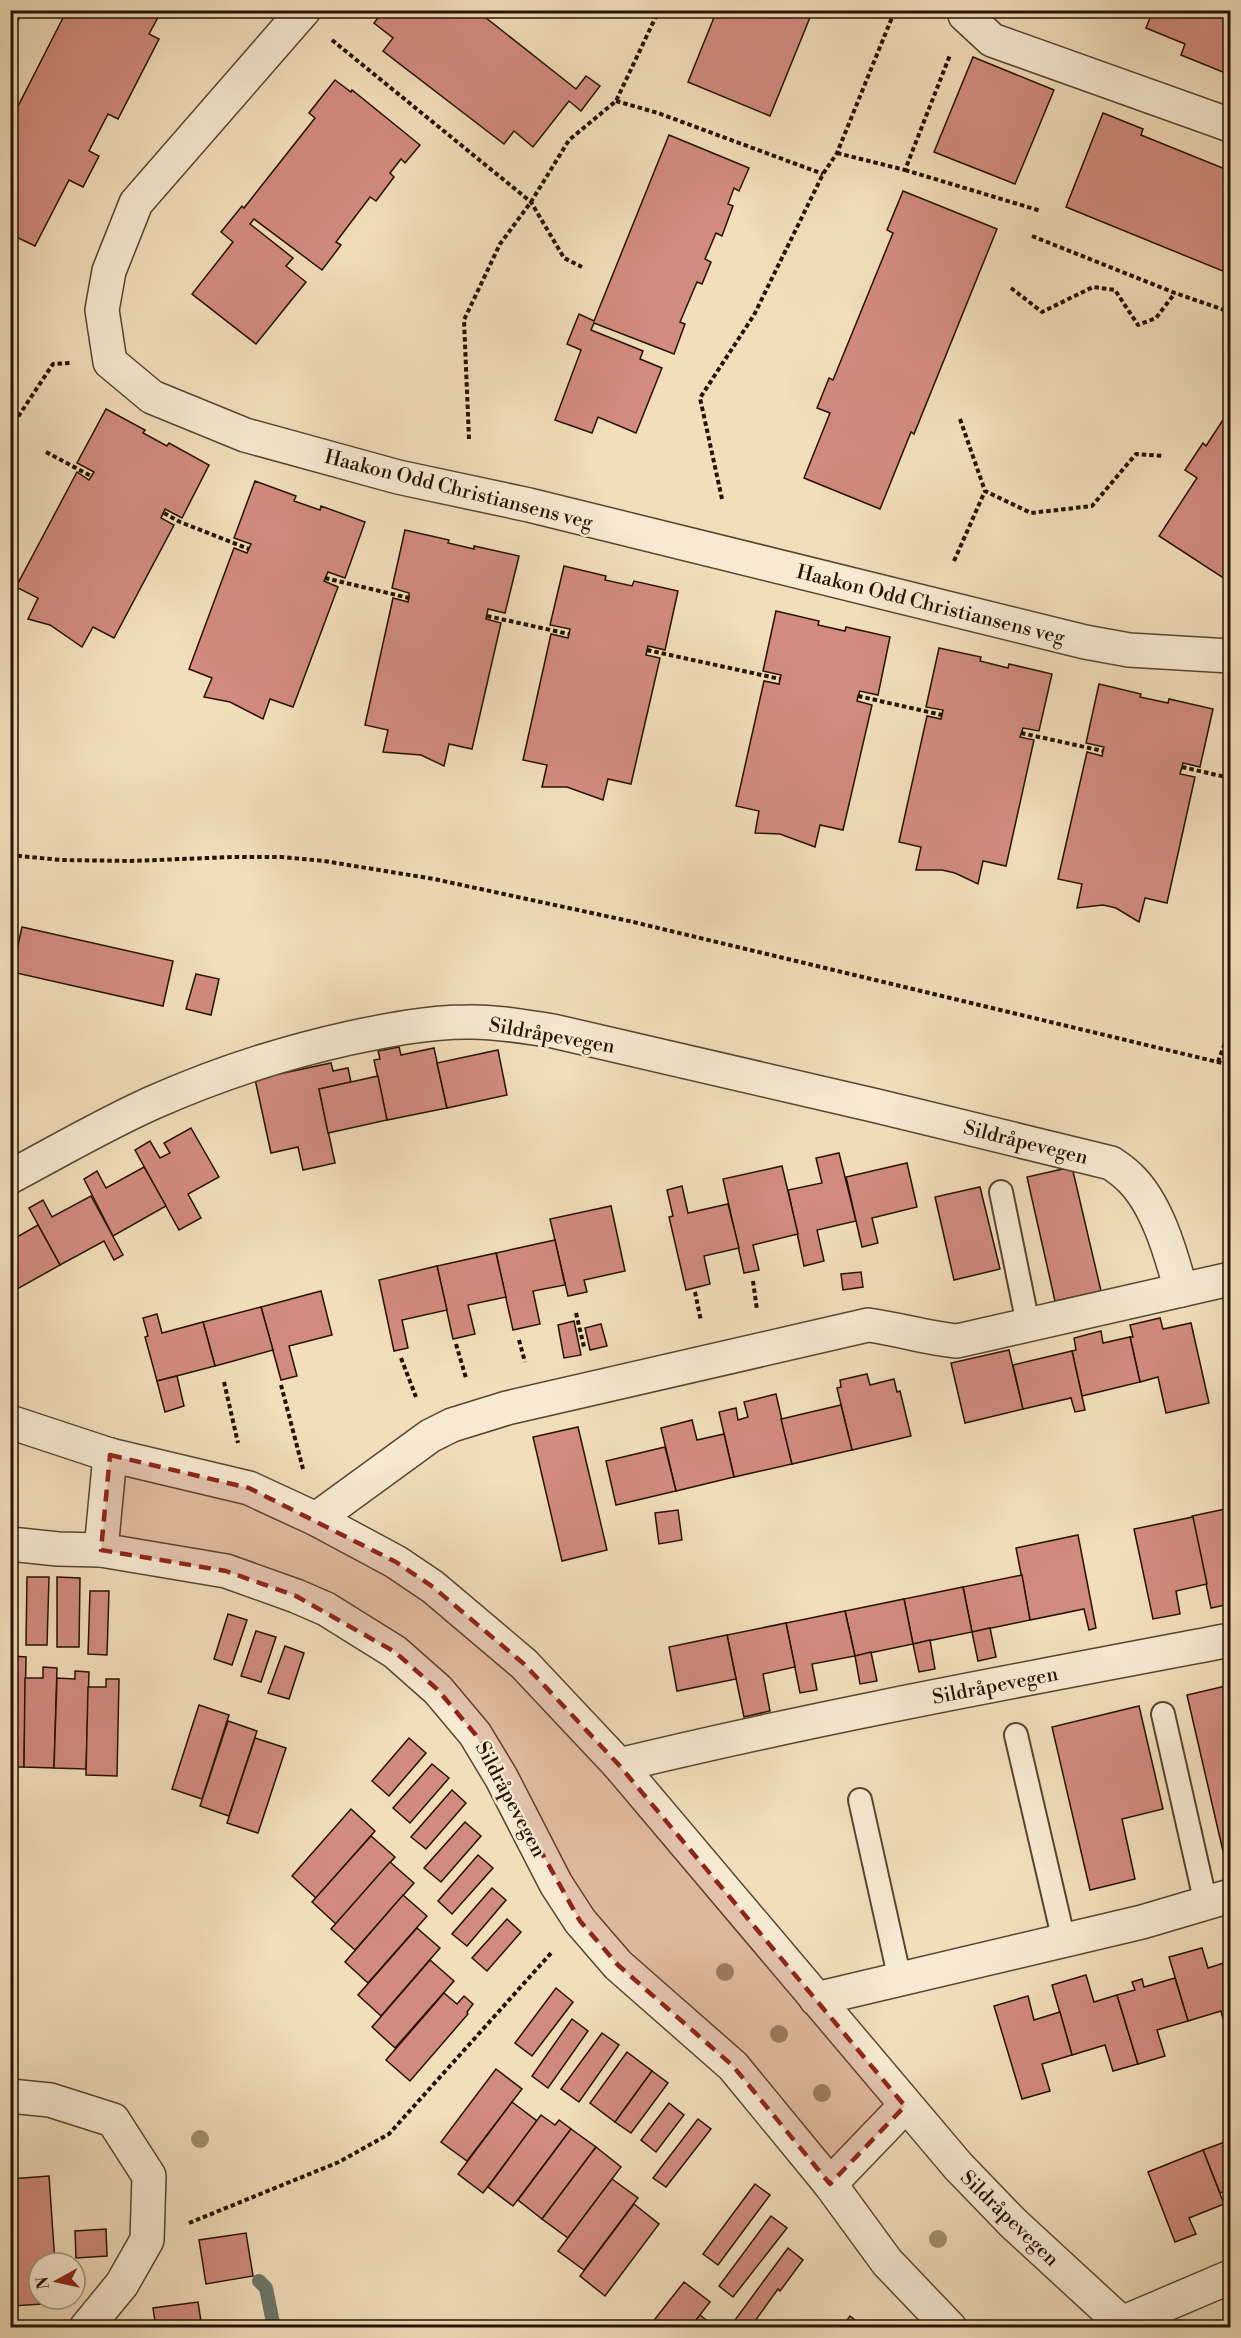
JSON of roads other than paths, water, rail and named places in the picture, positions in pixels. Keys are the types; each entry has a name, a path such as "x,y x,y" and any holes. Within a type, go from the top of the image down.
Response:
{"street":[{"name":"Haakon Odd Christiansens veg","path":"299,12 136,203 109,271 102,310 110,362 152,397 245,435 398,477 529,505 1085,642 1129,650 1230,656"},
{"path":"965,15 992,40 1230,124"},
{"name":"Sildråpevegen","path":"10,1178 97,1130 153,1103 265,1060 308,1047 433,1024 468,1022 512,1025 553,1031 878,1106 1111,1163 1130,1177 1143,1194 1172,1256 1181,1290"},
{"path":"316,1519 430,1436 452,1425 507,1408 868,1325 903,1330 927,1338 957,1341 1230,1279"},
{"name":"Sildråpevegen","path":"10,1422 110,1455 249,1488 316,1519 396,1562 433,1587 524,1664 619,1765 958,2166 1013,2223 1125,2325 1230,2277"},
{"path":"101,1550 110,1455"},
{"name":"Sildråpevegen","path":"10,1544 58,1549 101,1550 226,1571 326,1609 395,1652 438,1690 475,1734 501,1777 556,1884 580,1921 618,1965 733,2066 830,2184 887,2262 950,2328"},
{"name":"Sildråpevegen","path":"619,1765 741,1737 1230,1640"},
{"path":"816,1999 1142,1922 1218,1900"},
{"path":"10,2096 50,2100 113,2120 149,2176 147,2240 122,2284 86,2328"},
{"path":"830,2184 905,2106"}],"lane":[{"path":"1001,1192 1028,1324"},
{"path":"1163,1714 1218,1900"},
{"path":"1016,1735 1064,1941"},
{"path":"860,1800 900,1980"}],"waterway":[{"path":"259,2281 266,2288 274,2328"}]}
